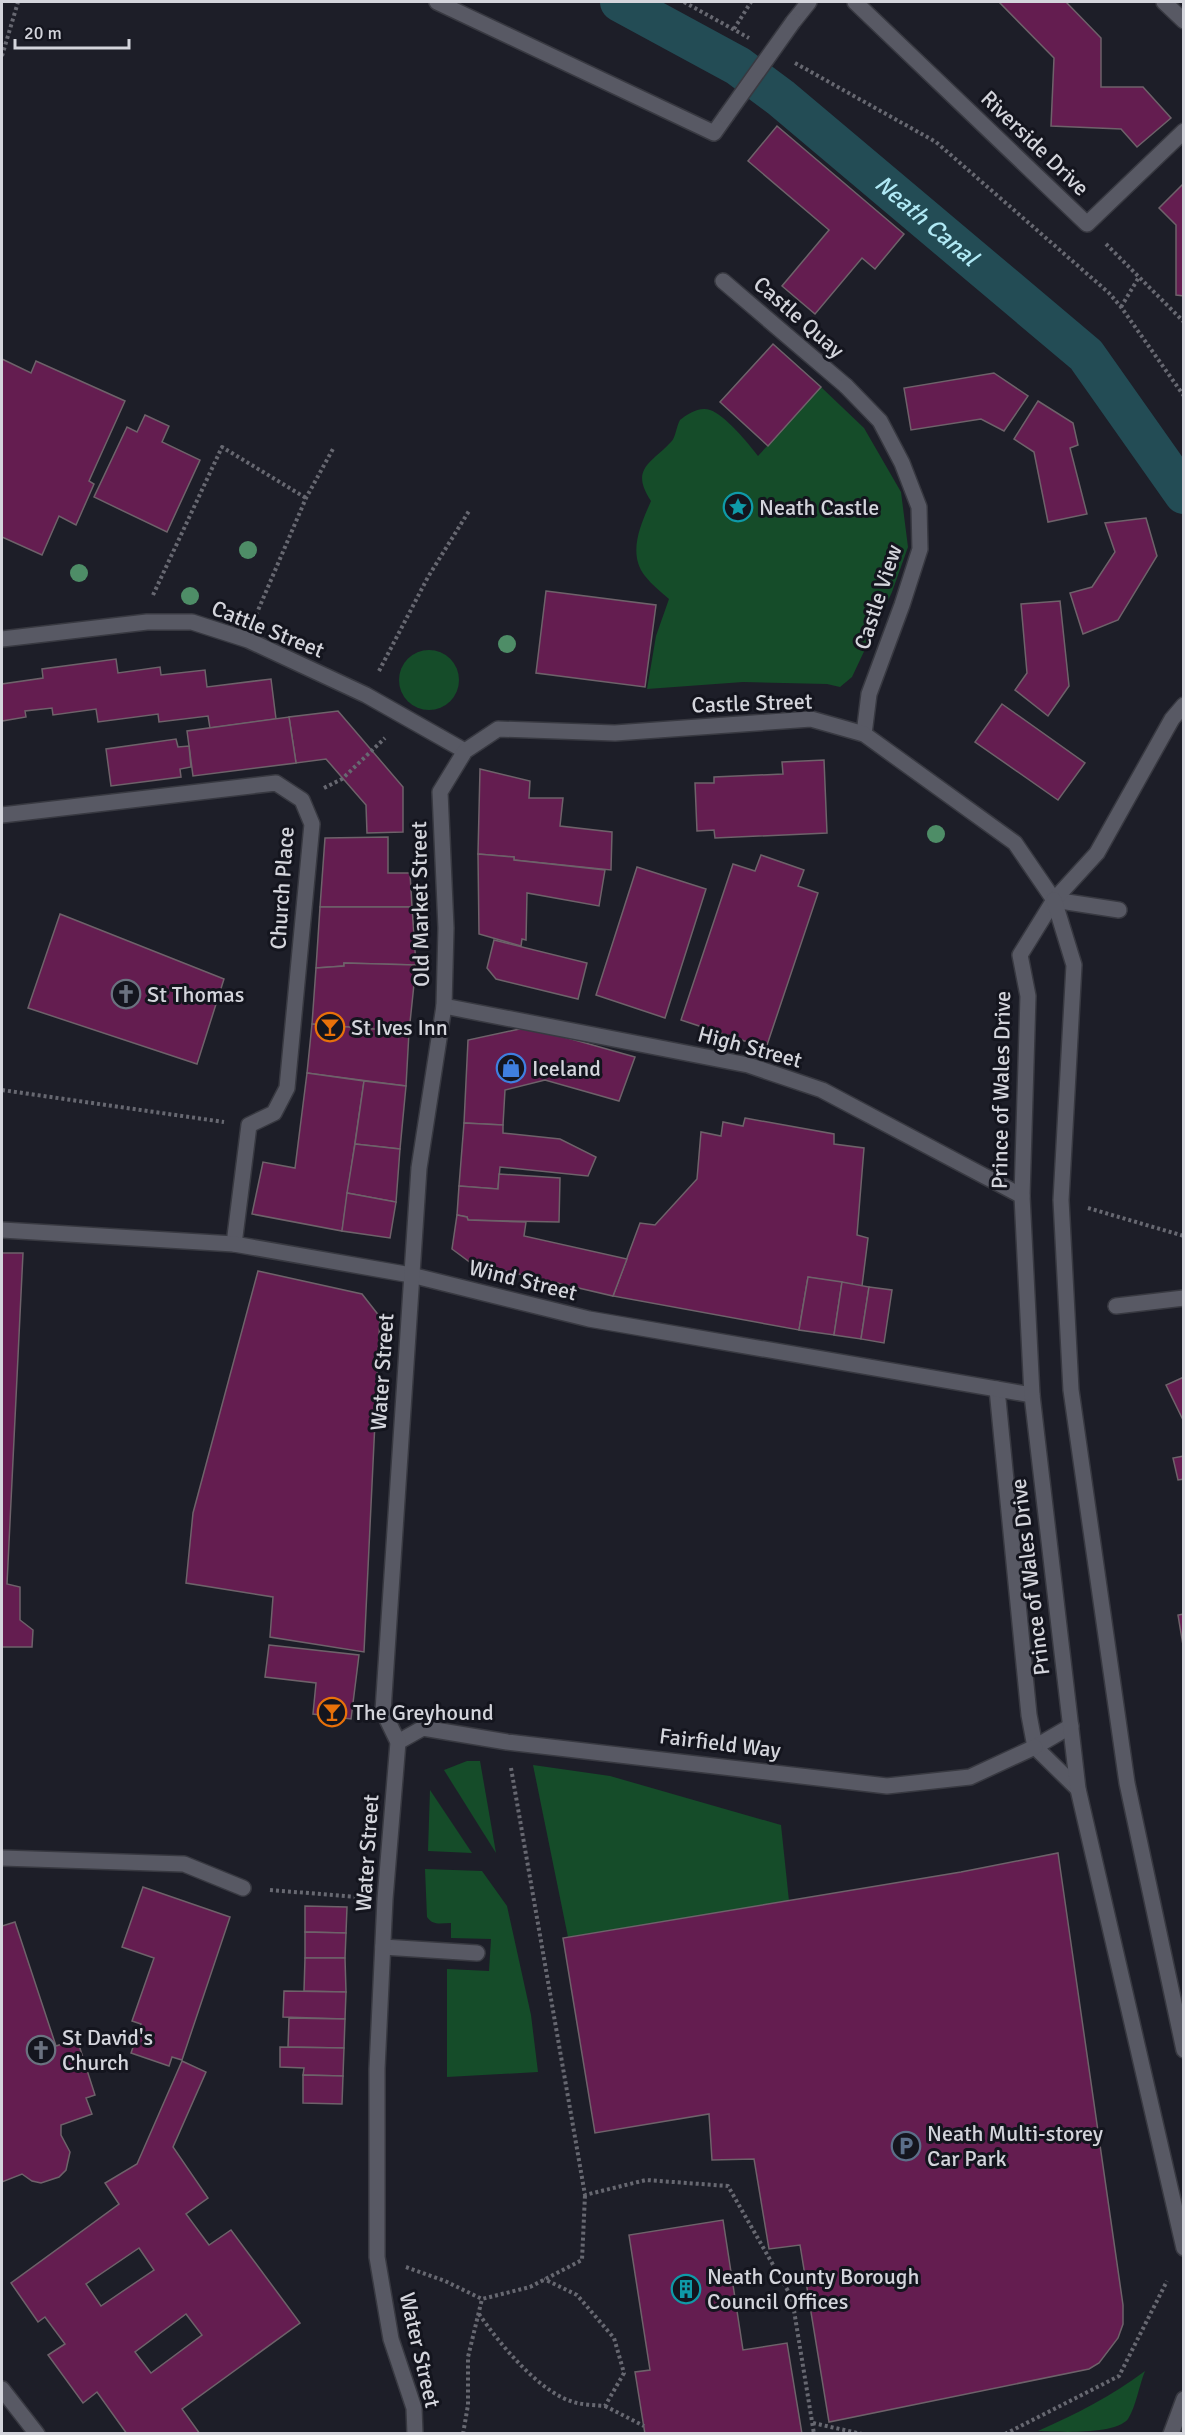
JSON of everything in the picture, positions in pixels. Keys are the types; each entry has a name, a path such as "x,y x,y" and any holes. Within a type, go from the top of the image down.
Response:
{"street":[{"path":"437,2 714,133 809,2"},
{"name":"Riverside Drive","path":"855,2 1087,225 1184,131"},
{"path":"1164,2 1184,21"},
{"name":"Castle Quay","path":"723,281 846,386"},
{"name":"Castle View","path":"846,386 880,421 902,463 919,507 920,549 902,605 868,694 864,734"},
{"name":"Cattle Street","path":"2,639 147,622 192,622 248,640 366,695 465,752"},
{"name":"Prince of Wales Drive","path":"1184,705 1172,719 1097,853 1054,900 1020,955 1028,996 1022,1196 1032,1395 1078,1789 1184,2248"},
{"name":"Castle Street","path":"465,752 498,729 615,733 811,719 864,734 1015,843 1054,900"},
{"name":"Old Market Street","path":"411,1275 419,1168 444,1006 446,928 440,792 465,752"},
{"name":"Church Place","path":"2,815 276,783 302,800 312,824 287,1088 274,1113 249,1125"},
{"path":"1119,910 1054,900 1074,965 1061,1200 1071,1390 1125,1772 1184,2050"},
{"name":"High Street","path":"444,1006 748,1065 822,1090 1022,1196"},
{"path":"234,1244 249,1125"},
{"name":"Wind Street","path":"2,1230 234,1244 411,1275 589,1319 1032,1395"},
{"name":"Water Street","path":"411,1275 383,1711 398,1742 385,1899 377,2069 377,2257 390,2339 414,2408 415,2433"},
{"path":"1116,1306 1184,1298"},
{"path":"997,1389 1029,1715 1035,1747 1078,1789"},
{"name":"Fairfield Way","path":"398,1742 423,1728 507,1742 887,1786 970,1777 1035,1747 1071,1726"},
{"path":"2,1858 184,1864 243,1888"},
{"path":"383,1947 477,1953"},
{"path":"2,2389 37,2433"},
{"path":"1170,2433 1184,2399"}],"path":[{"path":"2,56 18,2"},
{"path":"684,2 754,40"},
{"path":"734,29 752,2"},
{"path":"794,63 936,142 1109,293 1184,396"},
{"path":"1087,225 1184,322"},
{"path":"1121,307 1139,277"},
{"path":"147,622 153,594 222,447 306,498"},
{"path":"256,615 306,498 334,447"},
{"path":"366,695 429,577 469,511"},
{"path":"302,800 342,778 406,718"},
{"path":"2,1090 249,1125"},
{"path":"1061,1200 1184,1236"},
{"path":"377,2257 445,2281 482,2299 530,2287 582,2260 585,2195 507,1742"},
{"path":"243,1888 385,1899"},
{"path":"585,2195 646,2180 728,2186 792,2298 814,2433"},
{"path":"544,2279 577,2295 614,2338 624,2373 605,2406"},
{"path":"1005,2433 1119,2376 1167,2281"},
{"path":"463,2433 468,2405 468,2357 482,2299"},
{"path":"479,2314 496,2339 543,2386 576,2403 605,2406 644,2426"},
{"path":"813,2423 862,2433"},
{"path":"1034,2433 1041,2433"}],"green space":[{"path":"821,387 864,428 901,492 908,547 892,592 852,677 840,687 827,684 743,682 647,689 656,636 669,599 645,576 637,558 638,538 651,501 642,481 645,468 673,440 680,420 702,409 710,410 722,417 758,456"},
{"path":"429,650 450,659 459,680 450,701 429,710 408,701 399,680 408,659"},
{"path":"467,1761 480,1761 496,1853 444,1770"},
{"path":"533,1765 610,1776 781,1825 789,1901 568,1937"},
{"path":"430,1790 472,1853 428,1851"},
{"path":"425,1869 482,1871 507,1906 531,2015 538,2072 447,2077 447,1969 489,1971 491,1939 451,1938 451,1923 429,1920"},
{"path":"1145,2371 1131,2414 1121,2424 1099,2430 1038,2431 1120,2389"}],"building":[{"path":"999,2 1066,2 1101,38 1101,87 1143,87 1171,118 1137,147 1121,129 1051,126 1054,58"},
{"path":"777,126 904,234 875,269 862,258 815,314 782,286 829,230 748,161"},
{"path":"1184,183 1184,296 1176,295 1176,225 1159,208"},
{"path":"773,344 821,387 768,446 720,402"},
{"path":"2,359 31,373 36,361 125,401 89,481 94,484 76,525 59,516 42,555 2,537"},
{"path":"994,373 1028,396 1004,431 981,419 911,430 904,388"},
{"path":"1038,401 1073,423 1078,445 1070,448 1087,514 1048,522 1034,452 1014,439"},
{"path":"145,415 169,426 162,442 200,460 167,532 94,497 127,427 137,432"},
{"path":"1146,518 1157,556 1118,620 1083,634 1070,593 1092,587 1115,552 1105,523"},
{"path":"546,591 656,605 645,687 536,673"},
{"path":"1060,601 1069,686 1048,716 1015,690 1027,673 1021,604"},
{"path":"116,659 118,673 160,667 161,675 205,670 207,687 271,679 276,719 210,728 208,716 159,722 158,714 98,722 96,709 53,715 52,708 25,711 26,717 2,721 2,684 43,678 42,669"},
{"path":"1002,704 1085,763 1058,800 975,742"},
{"path":"338,711 403,787 403,832 367,833 366,805 326,759 296,763 289,717"},
{"path":"289,717 296,763 193,776 187,731"},
{"path":"176,739 178,747 189,746 191,767 180,769 181,777 111,786 106,749"},
{"path":"824,760 827,833 715,838 714,830 697,831 695,783 714,783 714,777 783,774 782,762"},
{"path":"480,769 530,781 529,798 563,798 560,826 612,832 611,870 478,854"},
{"path":"388,837 388,873 410,873 412,907 320,907 325,838"},
{"path":"478,854 605,870 599,906 527,893 526,940 522,939 521,946 479,934"},
{"path":"761,855 804,870 798,886 818,893 766,1048 681,1020 733,864 755,871"},
{"path":"637,867 706,889 665,1018 596,995"},
{"path":"320,907 412,907 416,965 344,963 344,966 316,968"},
{"name":"St Thomas","path":"60,914 224,979 197,1064 28,1008"},
{"path":"494,940 587,963 578,999 496,979 487,968"},
{"path":"344,963 416,965 409,1032 312,1024 316,968 344,966"},
{"path":"312,1024 409,1032 406,1086 307,1073"},
{"path":"529,1027 635,1057 619,1101 545,1080 505,1090 503,1125 464,1123 468,1040"},
{"path":"307,1073 364,1081 342,1231 252,1214 263,1162 295,1168"},
{"path":"364,1081 406,1086 400,1149 355,1144"},
{"path":"745,1118 834,1134 834,1144 864,1148 857,1235 868,1238 862,1286 808,1277 799,1330 613,1296 640,1223 655,1225 697,1179 701,1132 721,1136 723,1122 743,1126"},
{"path":"464,1123 503,1125 503,1133 560,1139 596,1157 588,1176 500,1167 498,1189 459,1186"},
{"path":"355,1144 400,1149 396,1202 347,1193"},
{"path":"499,1174 560,1178 559,1222 468,1220 467,1217 457,1215 459,1186 498,1189"},
{"path":"347,1193 396,1202 390,1238 342,1231"},
{"path":"457,1215 467,1217 468,1220 526,1222 524,1236 627,1259 613,1296 471,1263 452,1249"},
{"path":"2,1253 23,1253 7,1584 20,1587 20,1620 33,1630 32,1647 2,1647"},
{"path":"258,1271 362,1294 380,1317 364,1652 270,1637 273,1597 186,1583 193,1513"},
{"path":"808,1277 842,1282 834,1335 799,1330"},
{"path":"842,1282 869,1287 861,1339 834,1335"},
{"path":"869,1287 892,1290 884,1343 861,1339"},
{"path":"1184,1377 1184,1422 1166,1385"},
{"path":"1184,1456 1184,1479 1178,1480 1173,1458"},
{"path":"1184,1614 1184,1651 1178,1615"},
{"path":"269,1645 359,1655 351,1719 313,1714 316,1683 265,1677"},
{"name":"Neath Multi-storey Car Park","path":"1058,1853 1123,2305 1123,2324 1118,2338 1099,2363 1089,2369 829,2422 800,2245 769,2249 754,2159 712,2160 709,2114 595,2133 563,1938 961,1872"},
{"path":"143,1887 230,1917 182,2060 172,2057 169,2066 131,2053 141,2024 132,2021 154,1958 122,1947"},
{"path":"305,1906 347,1907 346,1933 305,1932"},
{"name":"St David's Church","path":"15,1922 56,2046 77,2039 95,2095 86,2098 92,2114 61,2125 61,2135 70,2152 66,2170 59,2177 41,2183 32,2181 22,2174 2,2182 2,1926"},
{"path":"305,1932 346,1933 345,1958 305,1958"},
{"path":"305,1958 345,1958 346,1992 304,1991"},
{"path":"284,1991 346,1992 345,2019 283,2017"},
{"path":"289,2018 345,2019 344,2048 288,2047"},
{"path":"280,2047 344,2048 343,2076 303,2075 304,2068 280,2067"},
{"path":"182,2061 206,2072 173,2147 208,2198 186,2214 209,2245 231,2230 300,2323 182,2409 200,2434 127,2434 97,2392 83,2403 48,2355 65,2344 45,2317 38,2322 11,2283 119,2204 105,2183 137,2164","holes":["139,2248 154,2270 101,2306 86,2284","186,2314 202,2335 151,2373 135,2352"]},
{"path":"303,2075 343,2076 342,2104 303,2103"},
{"name":"Neath County Borough Council Offices","path":"723,2220 743,2350 787,2343 802,2434 645,2434 635,2372 650,2370 629,2235"}],"waterway":[{"name":"Neath Canal","path":"620,2 738,66 781,98 1086,355 1184,494"}],"place":[{"name":"Neath Castle","path":"738,507"},
{"name":"St Thomas","path":"126,994"},
{"name":"St Ives Inn","path":"330,1027"},
{"name":"Iceland","path":"511,1068"},
{"name":"The Greyhound","path":"332,1712"},
{"name":"St David's Church","path":"41,2050"},
{"name":"Neath Multi-storey Car Park","path":"906,2146"},
{"name":"Neath County Borough Council Offices","path":"686,2289"}]}
